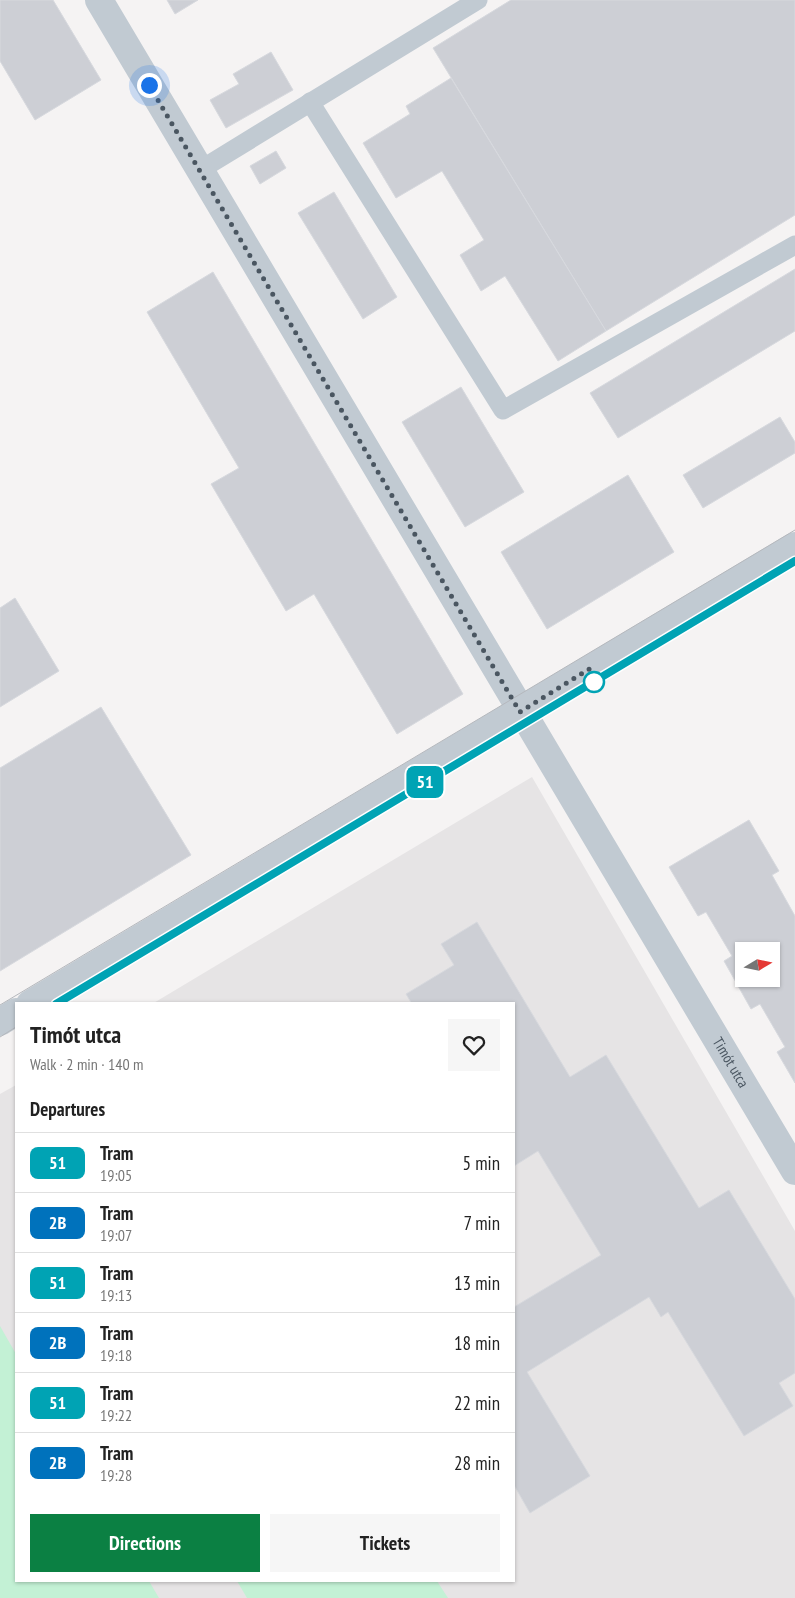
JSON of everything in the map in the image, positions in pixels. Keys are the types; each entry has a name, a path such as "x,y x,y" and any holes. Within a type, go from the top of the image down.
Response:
{"street":[{"name":"Timót utca","path":"99,0 520,712 795,1171"},
{"path":"33,1002 795,546"},
{"path":"0,1022 15,1013"}],"lane":[{"path":"200,170 478,0"},
{"path":"310,102 503,410 795,245"}],"shaded area":[{"path":"532,777 795,1231 795,1598 0,1598 0,1094 15,1086 15,1582 515,1582 515,1002 155,1002"}],"green space":[{"path":"0,1326 15,1352 15,1582 150,1582 159,1598 0,1598"},
{"path":"238,1582 438,1582 448,1598 247,1598"}],"building":[{"path":"0,0 53,0 101,80 35,120 0,61"},
{"path":"167,0 198,0 175,14"},
{"path":"511,0 795,0 795,215 606,331 433,48"},
{"path":"271,52 293,90 226,128 210,100 239,84 233,74"},
{"path":"451,78 606,331 558,361 505,276 481,291 460,255 484,240 442,171 396,198 363,143 410,114 406,106"},
{"path":"276,151 286,168 260,184 250,166"},
{"path":"334,192 397,297 363,319 298,213"},
{"path":"795,269 795,331 618,438 590,393"},
{"path":"213,272 463,694 397,734 314,594 286,611 211,484 239,468 147,312"},
{"path":"461,387 524,492 465,527 402,422"},
{"path":"780,417 795,442 795,453 703,508 683,475"},
{"path":"628,475 674,552 547,629 501,552"},
{"path":"15,598 59,671 0,707 0,608"},
{"path":"101,707 191,855 0,971 0,768"},
{"path":"749,820 779,871 772,875 795,916 795,1083 777,1052 785,1047 760,1004 751,1009 739,988 780,988 780,942 735,942 735,981 724,961 732,956 706,912 698,916 669,867"},
{"path":"477,922 570,1077 606,1055 699,1208 729,1190 795,1299 795,1373 779,1383 793,1406 744,1436 668,1312 661,1317 649,1297 527,1372 590,1476 530,1513 515,1487 515,1306 601,1255 538,1151 515,1165 515,1002 411,1002 406,994 454,965 441,944"}],"tram line":[{"path":"0,1005 795,530"},
{"path":"59,1002 795,561"},
{"name":"51","path":"59,1002 795,561"},
{"path":"0,1037 15,1028"}],"route":[{"path":"149,85 520,712 589,669 594,682"}]}
